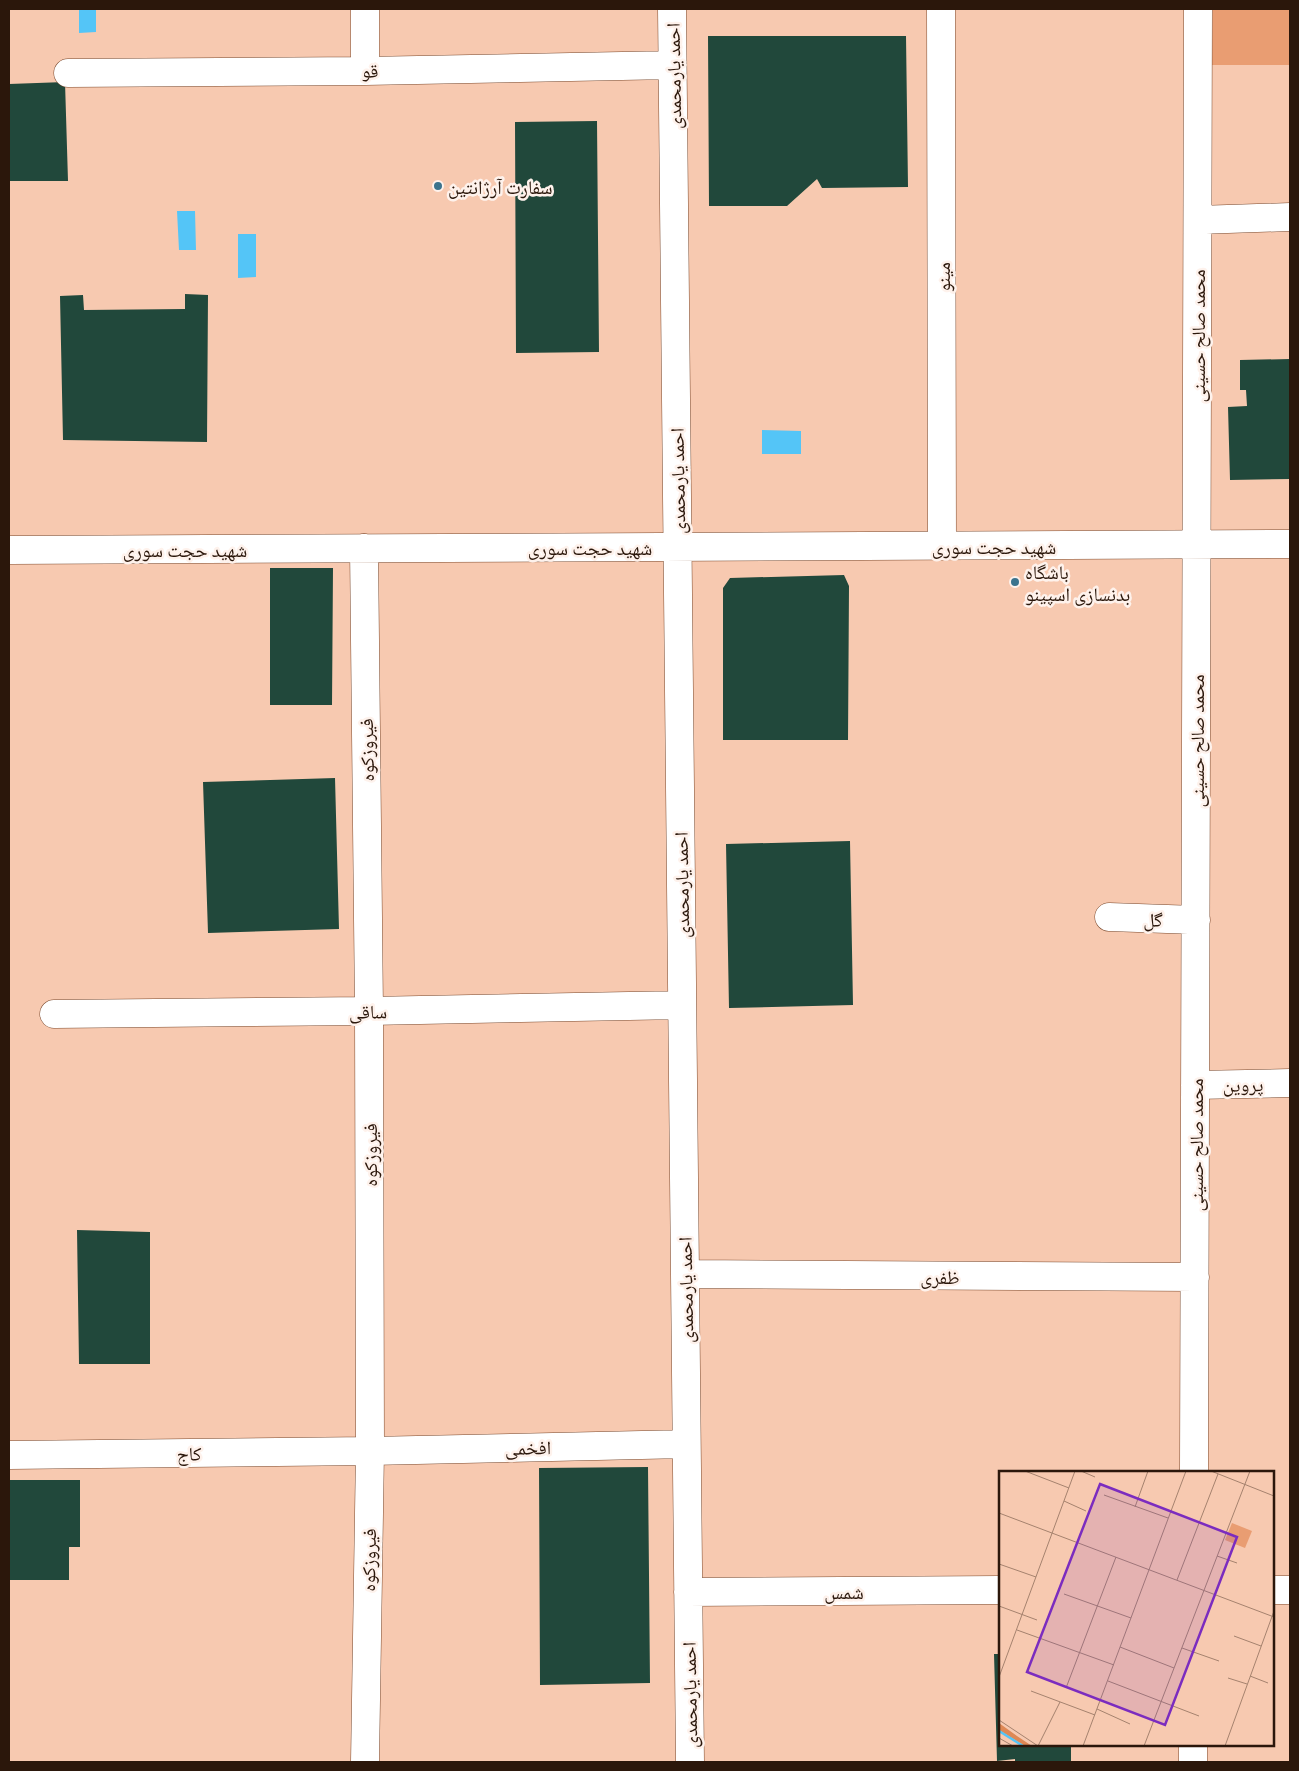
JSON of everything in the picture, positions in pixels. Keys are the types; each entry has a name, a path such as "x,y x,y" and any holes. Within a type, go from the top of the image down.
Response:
{"street":[{"path":"365,9 365,70"},
{"name":"احمد یارمحمدی","path":"672,9 690,1762"},
{"name":"مینو","path":"941,9 942,546"},
{"name":"محمد صالح حسینی","path":"1194,1471 1198,9"},
{"name":"قو","path":"68,73 672,65"},
{"path":"1198,220 1290,217"},
{"name":"شهید حجت سوری","path":"9,550 1290,544"},
{"name":"فیروزکوه","path":"364,548 369,1011 370,1450 366,1762"},
{"name":"گل","path":"1110,917 1196,920"},
{"name":"ساقی","path":"54,1014 369,1011 682,1005"},
{"name":"پروین","path":"1195,1085 1290,1083"},
{"name":"ظفری","path":"685,1274 1195,1277"},
{"name":"افخمی","path":"370,1450 686,1444"},
{"name":"کاج","path":"9,1455 370,1450"},
{"name":"شمس","path":"688,1592 999,1590"},
{"path":"1274,1590 1290,1590"},
{"path":"1193,1762 1194,1746"}],"shaded area":[{"path":"1213,9 1290,9 1290,65 1212,65"}],"water":[{"path":"79,9 96,9 96,32 79,33"},
{"path":"177,211 195,211 196,250 179,250"},
{"path":"238,234 256,234 256,277 238,278"},
{"path":"762,430 801,431 801,454 762,454"}],"building":[{"path":"708,36 906,36 908,187 822,188 817,179 787,206 709,206"},
{"path":"65,82 68,181 9,181 9,84"},
{"path":"597,121 599,352 516,353 515,122"},
{"path":"185,294 208,295 207,442 63,440 60,296 83,295 84,310 185,309"},
{"path":"1290,359 1290,479 1230,480 1228,407 1247,406 1246,390 1240,390 1240,360"},
{"path":"270,568 333,568 332,705 270,705"},
{"path":"844,575 849,586 848,740 723,740 723,588 730,578"},
{"path":"335,778 339,929 208,933 203,782"},
{"path":"850,841 853,1005 729,1008 726,844"},
{"path":"77,1230 150,1232 150,1364 79,1364"},
{"path":"648,1467 650,1683 540,1685 539,1468"},
{"path":"9,1480 80,1480 80,1547 69,1547 69,1580 9,1580"},
{"path":"994,1654 999,1654 999,1746 1071,1746 1071,1762 1015,1762 1015,1759 997,1761"}],"place":[{"name":"سفارت آرژانتین","path":"438,186"},
{"name":"باشگاه بدنسازی اسپینو","path":"1015,582"}]}
